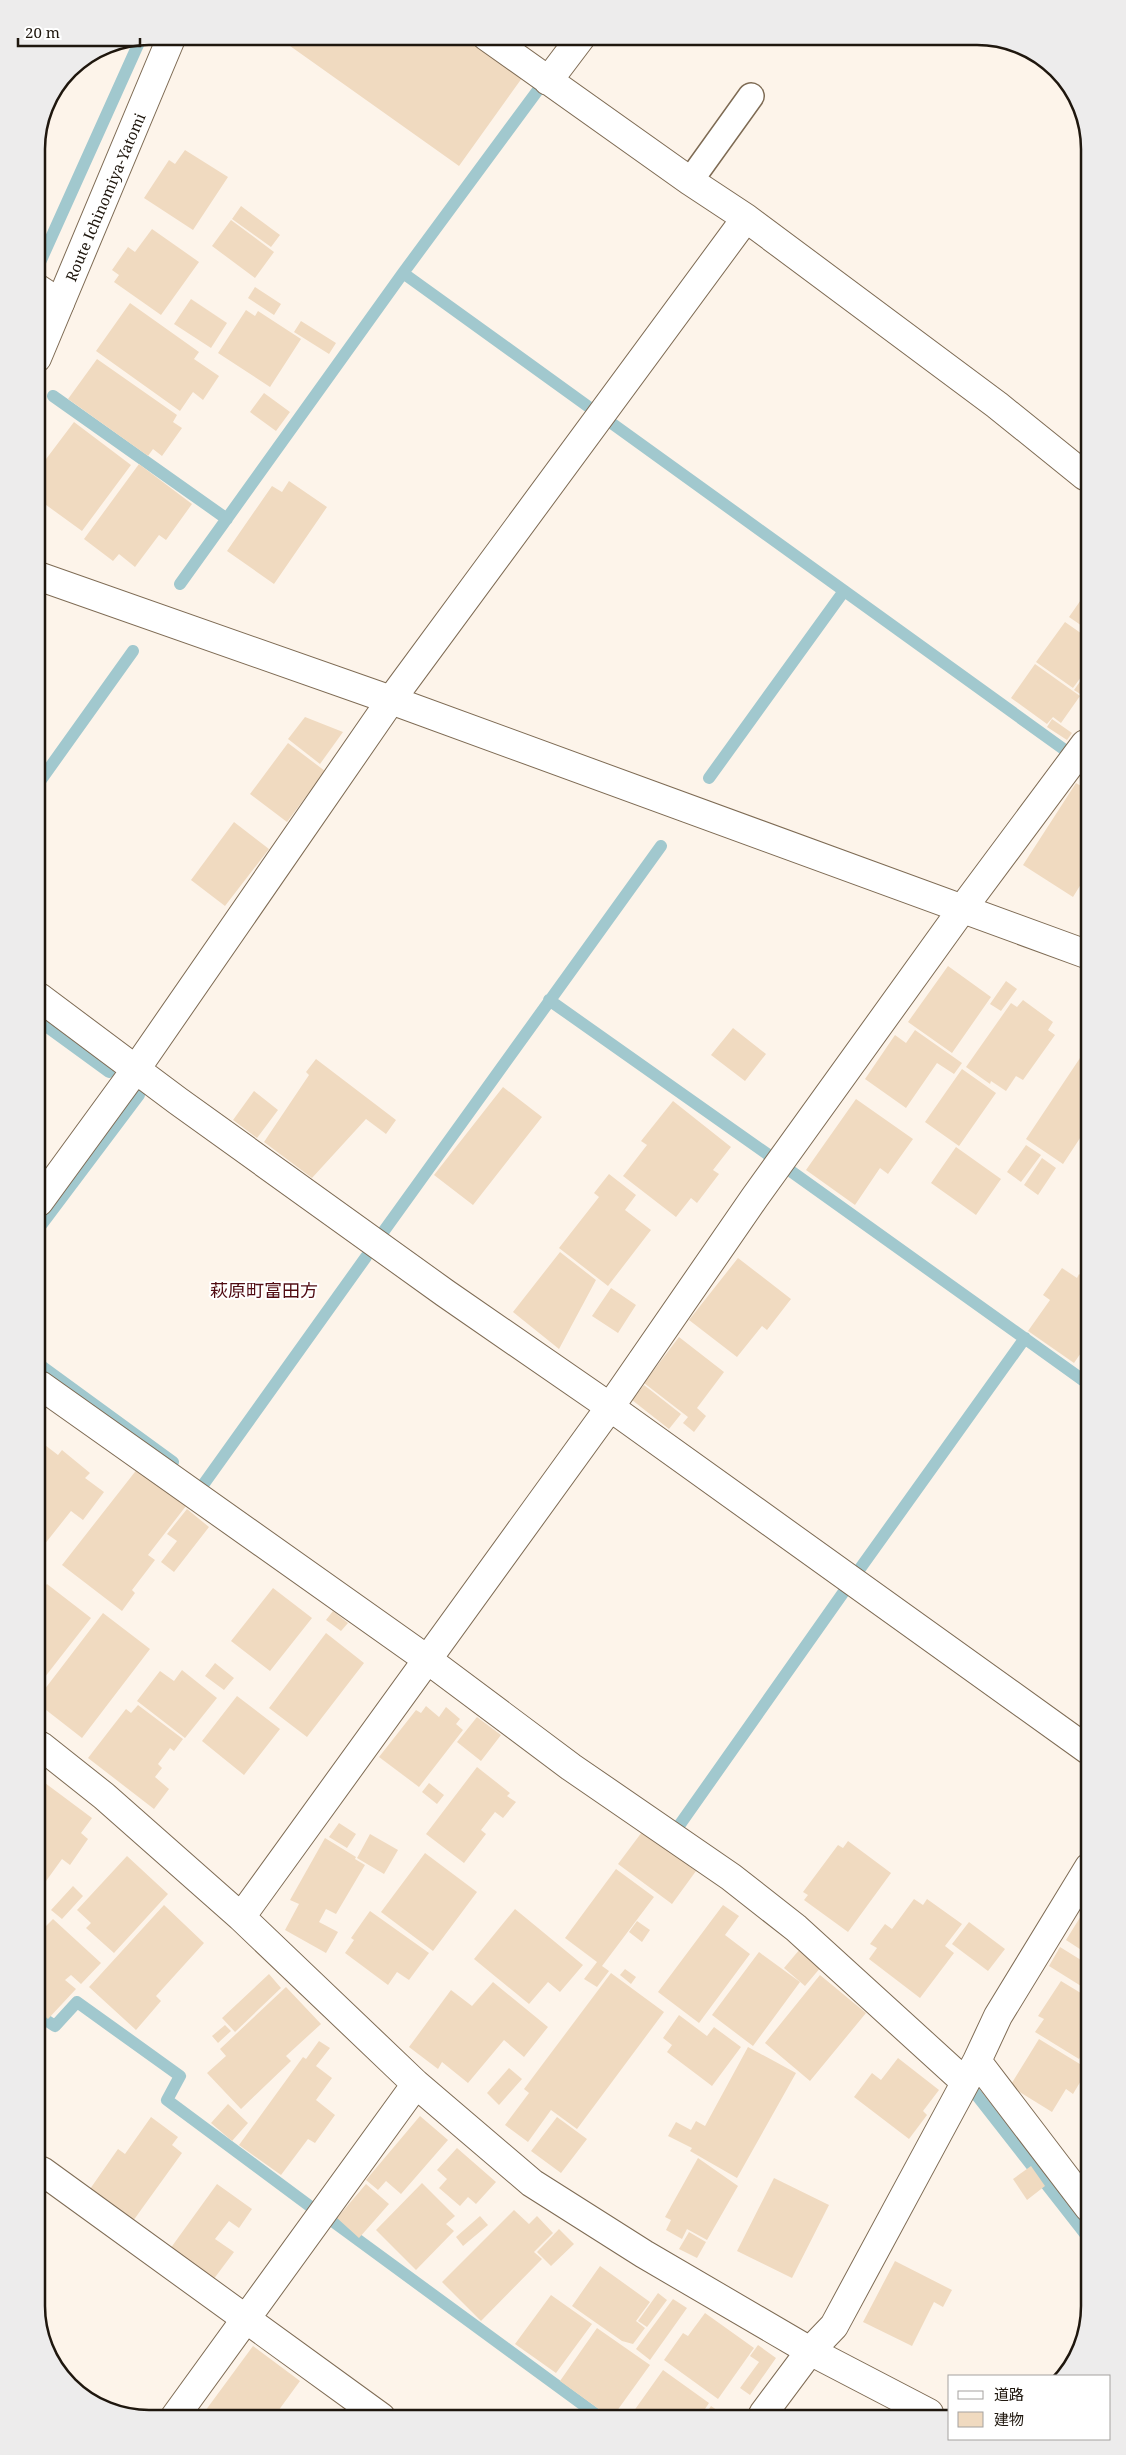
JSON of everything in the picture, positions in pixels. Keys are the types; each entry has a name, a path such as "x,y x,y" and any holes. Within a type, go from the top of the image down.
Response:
{"street":[{"name":"Route Ichinomiya-Yatomi","path":"45,339 168,45"},
{"path":"498,45 690,181 746,218 997,405 1081,473"},
{"path":"548,81 575,45"},
{"path":"45,1194 136,1069 391,700 746,218"},
{"path":"45,293 60,303"},
{"path":"45,578 391,700 1081,952"},
{"path":"241,1917 610,1407 761,1189 963,908 1081,749"},
{"path":"45,1001 186,1107 437,1287 610,1407 1081,1745"},
{"path":"45,1389 428,1660 571,1766 730,1877 796,1928 971,2072 1081,2198"},
{"path":"45,1749 104,1796 241,1917 416,2084 532,2183 644,2254 810,2351 923,2410"},
{"path":"766,2410 810,2351 834,2326 971,2072 998,2016 1081,1879"},
{"path":"180,2410 416,2084"},
{"path":"45,2173 371,2410"}],"lane":[{"path":"690,181 751,96"}],"building":[{"path":"289,45 476,45 522,78 459,166"},
{"path":"185,150 228,177 193,230 144,198 169,160 175,164"},
{"path":"241,206 280,235 271,247 232,219"},
{"path":"231,220 274,252 255,278 212,246"},
{"path":"152,229 199,262 161,315 114,282 119,275 112,270 128,247 135,252"},
{"path":"255,287 281,304 274,315 248,298"},
{"path":"191,299 227,323 211,348 174,324"},
{"path":"130,303 199,352 194,359 219,376 203,400 193,392 180,411 96,351"},
{"path":"246,310 255,316 258,311 301,339 270,387 218,353"},
{"path":"301,321 336,343 329,354 294,332"},
{"path":"97,359 177,415 173,422 182,428 162,456 153,449 148,456 68,399"},
{"path":"264,393 290,412 276,431 250,412"},
{"path":"74,422 131,465 82,531 45,504 45,460"},
{"path":"139,464 192,504 166,540 159,535 135,567 119,554 113,561 84,539"},
{"path":"289,481 327,507 274,584 227,551 272,486 282,492"},
{"path":"1081,600 1081,625 1069,617"},
{"path":"1065,622 1081,633 1081,677 1073,688 1036,662"},
{"path":"1035,664 1080,696 1061,723 1053,717 1047,724 1011,698"},
{"path":"1081,680 1081,694 1074,690"},
{"path":"305,717 343,732 320,764 288,739"},
{"path":"1052,719 1072,733 1067,740 1047,727"},
{"path":"288,743 325,771 287,822 250,794"},
{"path":"1076,783 1081,786 1081,884 1073,897 1023,865"},
{"path":"234,822 269,849 225,906 191,880"},
{"path":"948,966 991,997 952,1053 908,1022"},
{"path":"1006,981 1017,989 1001,1011 990,1004"},
{"path":"1023,1000 1053,1022 1048,1030 1055,1035 1023,1080 1016,1076 1006,1091 991,1081 990,1084 966,1067 1011,1003 1017,1007"},
{"path":"733,1028 766,1054 745,1081 711,1055"},
{"path":"915,1030 962,1063 954,1074 937,1063 906,1108 865,1079 895,1035 906,1043"},
{"path":"1081,1056 1081,1137 1063,1164 1026,1139"},
{"path":"316,1059 396,1120 386,1134 366,1119 312,1178 264,1142 309,1075 306,1072"},
{"path":"962,1069 996,1093 959,1146 925,1122"},
{"path":"503,1087 542,1117 473,1205 434,1175"},
{"path":"254,1091 278,1110 257,1138 233,1120"},
{"path":"856,1099 913,1139 888,1174 880,1168 855,1205 806,1170"},
{"path":"673,1101 731,1147 713,1170 719,1174 697,1203 691,1198 676,1217 623,1176 647,1145 641,1141"},
{"path":"1026,1145 1041,1155 1021,1182 1007,1172"},
{"path":"956,1147 1001,1179 976,1215 931,1183"},
{"path":"1042,1158 1056,1168 1038,1195 1024,1185"},
{"path":"609,1174 636,1195 625,1210 651,1230 608,1286 559,1248 599,1197 594,1193"},
{"path":"560,1252 596,1280 559,1349 513,1312"},
{"path":"738,1258 791,1299 767,1330 762,1326 737,1357 689,1320"},
{"path":"1062,1268 1077,1278 1079,1274 1081,1276 1081,1353 1074,1363 1028,1331 1050,1300 1043,1295"},
{"path":"611,1288 636,1305 618,1333 592,1316"},
{"path":"679,1337 724,1372 697,1408 706,1416 694,1432 683,1423 688,1417 644,1383"},
{"path":"644,1385 681,1414 669,1429 632,1400"},
{"path":"45,1445 58,1455 62,1450 90,1473 85,1478 104,1492 83,1520 71,1511 45,1544"},
{"path":"138,1468 186,1506 148,1555 155,1560 132,1590 135,1593 122,1611 62,1565"},
{"path":"187,1509 209,1527 174,1572 161,1562 177,1541 167,1534"},
{"path":"47,1584 91,1618 45,1677 45,1586"},
{"path":"273,1588 312,1618 270,1671 231,1641"},
{"path":"333,1611 348,1623 341,1631 326,1620"},
{"path":"103,1613 150,1649 82,1738 45,1709 45,1689"},
{"path":"326,1633 364,1663 307,1737 269,1708"},
{"path":"215,1663 234,1678 224,1690 205,1676"},
{"path":"182,1670 217,1698 185,1738 137,1701 160,1671 174,1681"},
{"path":"237,1696 280,1729 244,1775 202,1741"},
{"path":"138,1705 183,1739 174,1751 170,1748 158,1764 162,1768 155,1777 169,1789 154,1809 88,1758 126,1709 131,1713"},
{"path":"426,1706 439,1717 446,1707 460,1719 456,1724 463,1730 419,1787 379,1757 416,1710 421,1713"},
{"path":"477,1717 501,1735 481,1761 457,1742"},
{"path":"477,1767 510,1793 507,1796 516,1802 503,1818 495,1812 481,1830 486,1834 464,1863 426,1834"},
{"path":"45,1783 92,1818 81,1833 88,1839 70,1865 62,1859 45,1882"},
{"path":"429,1783 444,1795 437,1804 422,1792"},
{"path":"339,1823 356,1834 347,1848 329,1837"},
{"path":"642,1832 696,1871 672,1904 618,1864"},
{"path":"370,1834 398,1850 384,1874 357,1858"},
{"path":"325,1838 356,1857 355,1859 365,1865 336,1914 326,1909 319,1922 338,1932 326,1953 285,1930 299,1904 290,1900"},
{"path":"848,1841 891,1873 848,1932 804,1900 808,1895 803,1892 838,1845 843,1848"},
{"path":"425,1853 477,1892 433,1951 381,1912"},
{"path":"127,1856 168,1894 114,1953 86,1928 91,1923 77,1910"},
{"path":"616,1869 654,1897 602,1966 609,1971 597,1987 584,1979 597,1962 565,1938"},
{"path":"73,1886 83,1896 62,1919 51,1910"},
{"path":"914,1899 923,1905 927,1899 962,1924 945,1946 954,1953 920,1998 869,1959 877,1948 870,1944 885,1924 892,1929"},
{"path":"164,1905 204,1943 156,1996 161,2001 136,2030 89,1987"},
{"path":"723,1905 739,1916 725,1935 750,1954 699,2023 658,1992"},
{"path":"515,1909 583,1965 560,1992 548,1982 529,2004 474,1959"},
{"path":"370,1911 429,1953 409,1980 397,1972 388,1985 345,1953 354,1940 351,1938"},
{"path":"1081,1916 1081,1950 1066,1940"},
{"path":"53,1919 101,1963 81,1984 71,1975 65,1980 76,1989 48,2019 45,2016 45,1927"},
{"path":"637,1921 650,1930 642,1942 629,1932"},
{"path":"969,1922 1005,1949 988,1971 952,1944"},
{"path":"1060,1947 1081,1960 1081,1986 1049,1966"},
{"path":"800,1949 821,1967 805,1986 784,1968"},
{"path":"759,1952 800,1982 753,2046 712,2015"},
{"path":"625,1969 636,1977 631,1984 620,1975"},
{"path":"611,1973 664,2012 577,2129 551,2110 528,2142 505,2125 529,2093 524,2089"},
{"path":"269,1974 281,1988 235,2032 222,2018"},
{"path":"820,1975 866,2013 810,2081 765,2043"},
{"path":"1061,1981 1081,1993 1081,2056 1079,2059 1035,2032 1044,2019 1038,2016"},
{"path":"493,1982 548,2027 524,2057 504,2040 468,2083 442,2062 438,2069 409,2047 451,1990 472,2006"},
{"path":"286,1987 321,2024 286,2056 291,2061 241,2109 207,2073 226,2056 220,2049"},
{"path":"679,2015 707,2036 714,2027 741,2047 712,2086 667,2052 672,2045 663,2038"},
{"path":"225,2025 231,2031 218,2043 212,2036"},
{"path":"1039,2039 1081,2065 1081,2081 1073,2094 1066,2089 1052,2112 1010,2086"},
{"path":"319,2041 330,2048 316,2066 332,2078 316,2100 335,2115 315,2143 308,2139 281,2175 239,2145 303,2057 306,2059"},
{"path":"748,2047 796,2073 737,2178 690,2151 692,2148 668,2136 676,2122 691,2130 696,2121 705,2126"},
{"path":"898,2058 939,2090 923,2111 927,2115 909,2139 854,2097 872,2073 881,2080"},
{"path":"509,2068 522,2079 499,2105 487,2093"},
{"path":"228,2104 248,2123 232,2141 211,2123"},
{"path":"420,2116 448,2140 401,2194 386,2181 378,2190 366,2180"},
{"path":"151,2117 178,2137 172,2145 182,2153 133,2221 90,2189 118,2149 125,2154"},
{"path":"557,2117 587,2139 561,2173 531,2151"},
{"path":"457,2148 496,2182 476,2204 468,2197 460,2206 439,2188 447,2179 437,2170"},
{"path":"698,2158 738,2186 707,2240 687,2229 682,2239 666,2230 671,2220 665,2217"},
{"path":"1031,2166 1045,2186 1027,2200 1013,2179"},
{"path":"774,2178 829,2205 792,2278 737,2251"},
{"path":"422,2183 455,2216 446,2224 454,2231 416,2270 376,2230"},
{"path":"217,2184 252,2209 239,2228 229,2221 215,2239 234,2252 213,2280 170,2249"},
{"path":"366,2184 389,2204 359,2238 337,2218"},
{"path":"514,2210 529,2224 537,2216 553,2233 534,2252 542,2259 481,2321 442,2282"},
{"path":"480,2216 488,2225 463,2246 456,2237"},
{"path":"559,2229 574,2244 551,2266 537,2252"},
{"path":"689,2232 706,2242 697,2258 679,2249"},
{"path":"895,2261 952,2290 943,2307 934,2302 912,2346 863,2322"},
{"path":"600,2266 650,2302 636,2321 645,2328 633,2344 622,2341 572,2306"},
{"path":"658,2293 667,2300 647,2327 638,2321"},
{"path":"551,2295 592,2324 556,2373 515,2344"},
{"path":"673,2299 687,2308 650,2360 636,2349"},
{"path":"705,2313 754,2348 718,2399 664,2360 683,2333 688,2336"},
{"path":"597,2328 650,2365 618,2410 600,2410 560,2381"},
{"path":"758,2345 776,2358 750,2395 740,2388 759,2362 750,2356"},
{"path":"253,2346 300,2381 279,2410 206,2410"},
{"path":"663,2370 709,2403 704,2410 635,2410"},
{"path":"711,2406 717,2410 708,2410"}],"waterway":[{"path":"45,251 138,46"},
{"path":"180,584 403,273 538,90"},
{"path":"403,273 593,410"},
{"path":"53,396 227,519"},
{"path":"610,422 1069,753"},
{"path":"709,778 844,591"},
{"path":"45,774 133,651"},
{"path":"381,1235 661,846"},
{"path":"549,1000 770,1156"},
{"path":"45,1025 109,1072"},
{"path":"45,1220 139,1095"},
{"path":"792,1172 1081,1379"},
{"path":"203,1485 366,1257"},
{"path":"859,1570 1025,1338"},
{"path":"45,1369 173,1462"},
{"path":"676,1830 843,1593"},
{"path":"45,2020 55,2026 77,2002 180,2076 167,2100 311,2207"},
{"path":"975,2093 1081,2228"},
{"path":"335,2223 590,2410"}],"district":[{"name":"萩原町富田方","path":"264,1290"}]}
